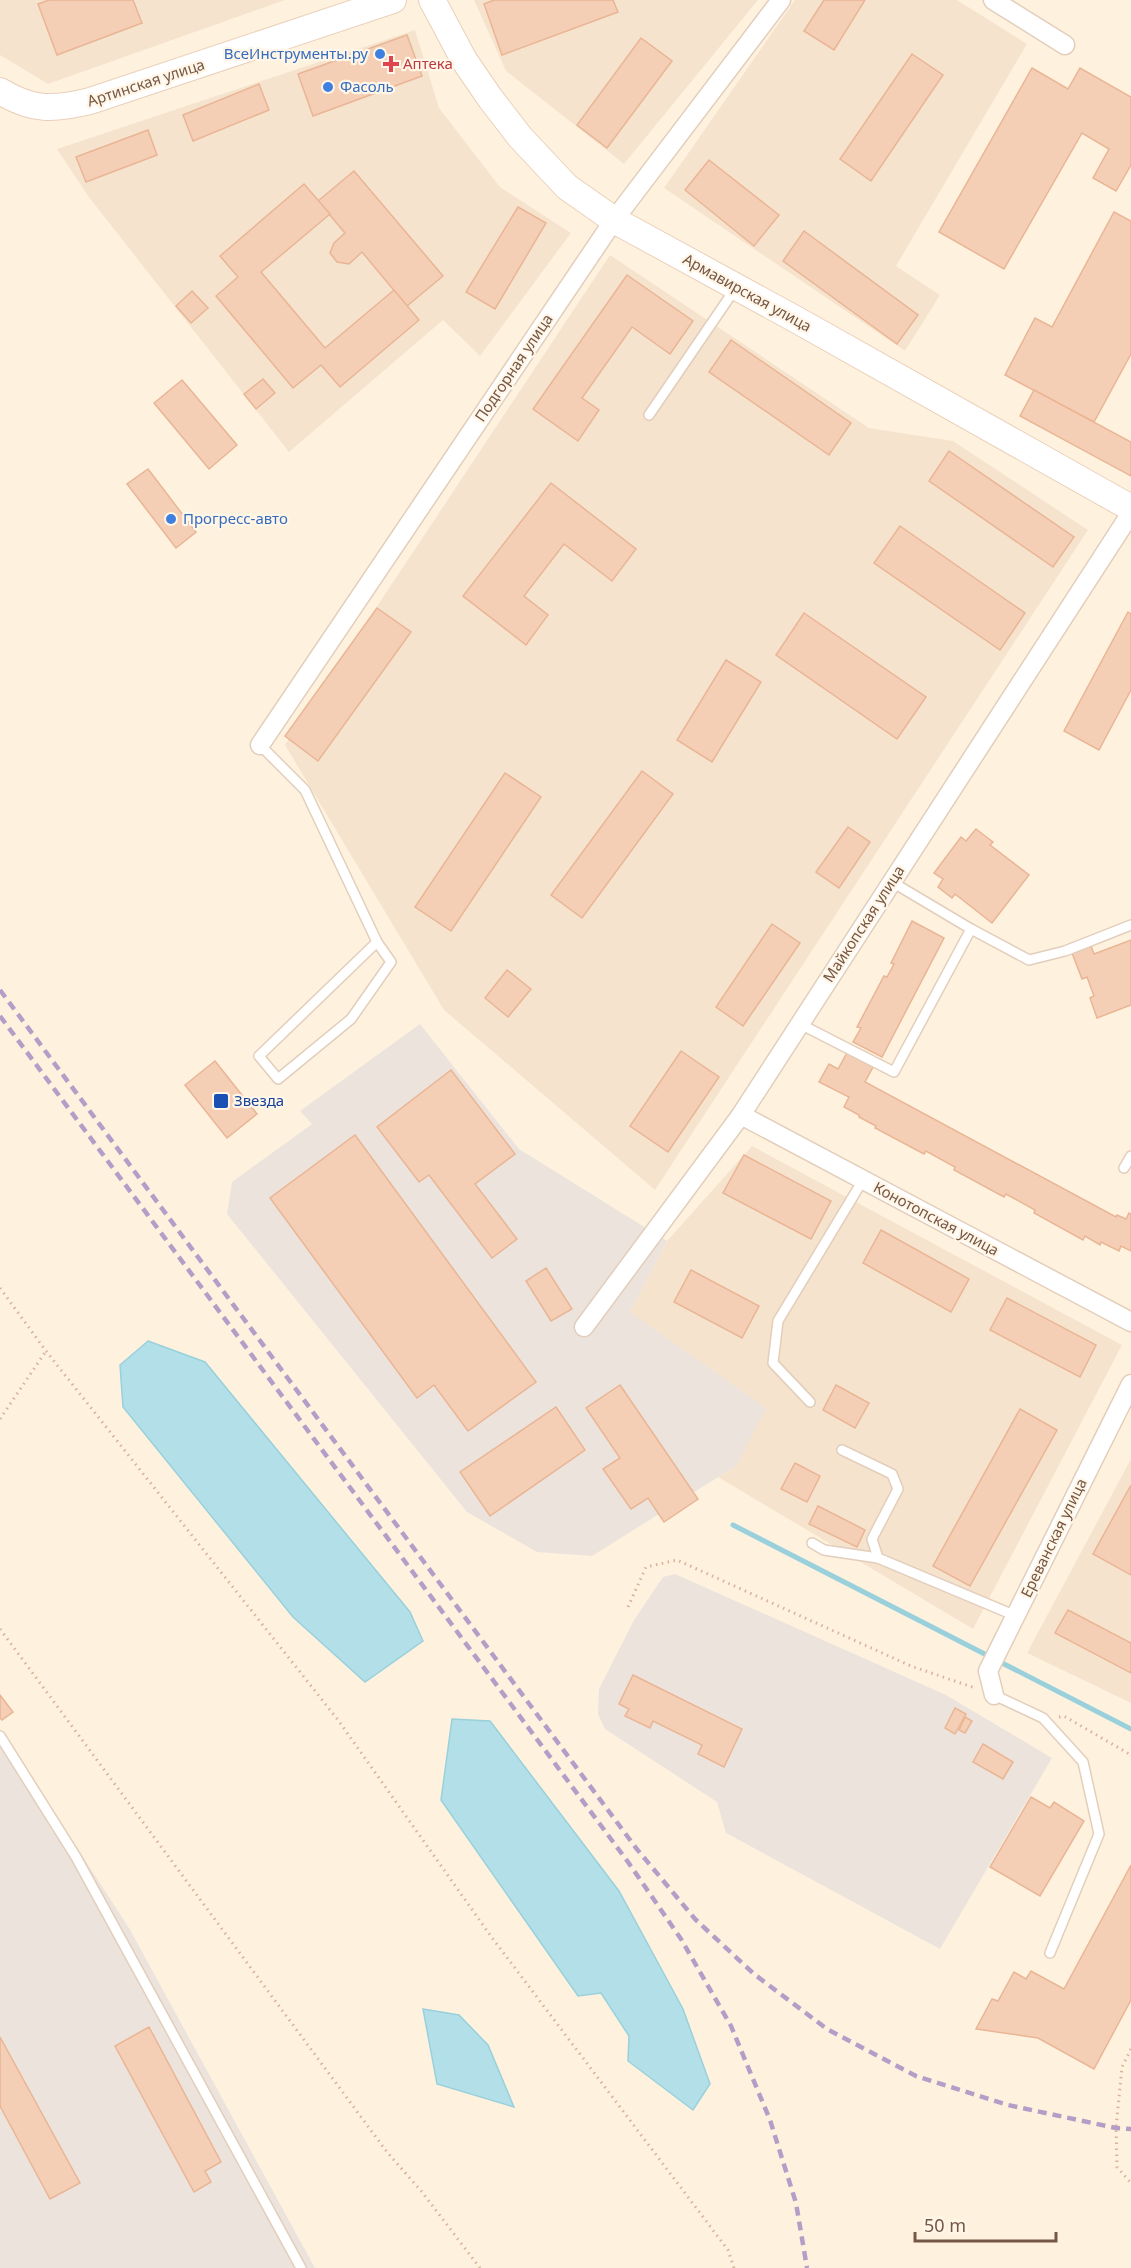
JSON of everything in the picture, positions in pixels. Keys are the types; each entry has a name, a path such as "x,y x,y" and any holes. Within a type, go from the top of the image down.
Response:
{"main road":[{"name":"Артинская улица","path":"0,91 29,105 59,108 90,101 393,0"},
{"name":"Армавирская улица","path":"432,0 464,60 520,137 567,187 614,220 1131,508"}],"street":[{"name":"Подгорная улица","path":"260,745 614,220 781,0"},
{"path":"993,0 1065,45"},
{"name":"Майкопская улица","path":"584,1327 741,1115 1131,513"},
{"name":"Конотопская улица","path":"741,1115 1131,1322"},
{"name":"Ереванская улица","path":"994,1695 988,1671 1131,1384"}],"lane":[{"path":"649,415 736,287"},
{"path":"260,745 305,790 377,942 391,962 351,1019 278,1079 259,1056 377,942"},
{"path":"891,882 970,929 1029,960 1065,951 1131,925"},
{"path":"800,1024 894,1072 970,929"},
{"path":"1124,1168 1131,1156"},
{"path":"810,1402 773,1363 778,1321 863,1180"},
{"path":"842,1449 892,1474 898,1489 872,1539 878,1558"},
{"path":"812,1543 824,1550 878,1558 1016,1616"},
{"path":"994,1695 1043,1718 1083,1762 1099,1834 1050,1953"},
{"path":"0,1736 76,1857 301,2268"}],"path":[{"path":"0,1288 46,1351 338,1720 490,1935 728,2250 734,2268"},
{"path":"0,1419 46,1351"},
{"path":"628,1607 646,1567 677,1560 911,1666 994,1695"},
{"path":"0,1629 387,2152 422,2192 480,2268"},
{"path":"1043,1718 1064,1716 1131,1755"},
{"path":"1131,2049 1122,2067 1116,2128 1117,2167 1131,2183"}],"shaded area":[{"path":"0,0 285,0 48,84 0,55"},
{"path":"474,0 758,0 624,164 506,71"},
{"path":"795,0 957,0 1027,44 896,266 940,295 905,351 664,188"},
{"path":"415,30 439,108 500,187 571,233 480,356 443,320 289,452 88,196 57,149"},
{"path":"610,255 869,428 953,441 1088,530 655,1190 444,1010 285,745"},
{"path":"420,1024 519,1149 667,1241 630,1312 766,1408 736,1466 592,1556 537,1552 467,1512 227,1214 232,1182 312,1124 300,1111"},
{"path":"752,1146 1122,1345 973,1629 718,1477 736,1466 630,1312 667,1241"},
{"path":"1131,1459 1131,1703 1027,1653"},
{"path":"675,1574 946,1695 1052,1758 940,1949 726,1833 717,1802 605,1729 598,1714 599,1689 634,1620 663,1577"},
{"path":"0,1729 129,1928 315,2268 0,2268"}],"water":[{"path":"148,1341 205,1362 410,1612 423,1641 365,1682 293,1617 123,1407 120,1365"},
{"path":"452,1719 490,1721 619,1891 683,2009 710,2084 693,2110 628,2061 629,2036 601,1993 578,1996 441,1800"},
{"path":"423,2009 459,2015 488,2045 514,2107 437,2084"}],"building":[{"path":"49,0 133,0 142,23 57,55 38,4"},
{"path":"494,0 613,0 618,12 502,55 484,4"},
{"path":"824,0 865,0 834,50 804,31"},
{"path":"407,35 422,76 313,116 298,74"},
{"path":"641,38 672,61 607,148 577,125"},
{"path":"912,54 943,75 871,181 840,159"},
{"path":"1032,68 1068,89 1080,68 1131,97 1131,165 1116,191 1093,178 1109,149 1082,133 1004,269 939,232"},
{"path":"259,84 269,110 193,141 183,115"},
{"path":"148,130 157,155 86,182 76,157"},
{"path":"709,160 779,215 754,246 685,190"},
{"path":"354,171 443,276 407,306 362,252 349,264 337,262 330,253 334,243 345,233 318,201"},
{"path":"304,184 330,214 261,272 325,348 394,290 419,320 340,387 321,365 293,388 216,296 238,277 220,256"},
{"path":"518,207 546,223 495,309 466,292"},
{"path":"1114,212 1131,221 1131,354 1094,422 1005,375 1035,318 1052,327"},
{"path":"804,231 918,315 897,344 783,261"},
{"path":"627,275 693,321 670,354 632,327 582,398 599,410 578,441 533,409"},
{"path":"192,291 208,308 191,323 176,306"},
{"path":"731,340 851,423 829,455 709,372"},
{"path":"263,379 275,393 256,409 244,394"},
{"path":"182,380 237,445 209,469 154,403"},
{"path":"1034,390 1131,442 1131,476 1020,416"},
{"path":"949,451 1074,537 1053,567 929,481"},
{"path":"148,469 196,532 176,548 127,484"},
{"path":"551,483 636,549 612,581 564,544 524,596 548,615 526,645 463,596"},
{"path":"900,526 1025,613 1000,650 874,563"},
{"path":"377,608 411,632 318,761 285,736"},
{"path":"1128,612 1131,614 1131,690 1099,750 1064,731"},
{"path":"804,613 926,697 897,739 776,655"},
{"path":"726,660 761,682 712,762 677,740"},
{"path":"642,771 673,794 582,918 551,895"},
{"path":"505,773 541,797 451,931 415,907"},
{"path":"848,827 870,842 839,888 816,872"},
{"path":"976,829 993,842 990,845 1029,875 992,923 955,894 952,898 938,887 943,879 934,873 961,837 966,841"},
{"path":"912,921 944,938 882,1057 853,1042 861,1028 857,1027 884,976 887,977 894,964 891,963"},
{"path":"772,924 800,943 743,1026 716,1007"},
{"path":"1131,940 1131,1005 1097,1018 1090,998 1094,996 1087,977 1082,979 1072,953 1091,946 1094,954"},
{"path":"507,970 531,989 508,1017 485,998"},
{"path":"681,1051 719,1077 668,1152 630,1126"},
{"path":"847,1053 873,1067 865,1082 1116,1217 1117,1215 1126,1219 1129,1213 1131,1214 1131,1251 1121,1246 1119,1251 1101,1242 1100,1245 1085,1236 1083,1240 1034,1213 1035,1210 1006,1194 1004,1197 954,1170 955,1167 926,1151 924,1154 875,1128 876,1126 844,1107 849,1097 819,1082 829,1064 838,1069"},
{"path":"215,1061 257,1114 227,1138 185,1085"},
{"path":"451,1070 515,1154 475,1184 517,1239 492,1258 429,1175 419,1182 377,1127"},
{"path":"355,1135 536,1382 468,1431 434,1385 417,1398 270,1198"},
{"path":"744,1155 831,1201 811,1239 723,1193"},
{"path":"881,1230 969,1279 951,1312 863,1263"},
{"path":"546,1268 572,1309 551,1321 526,1281"},
{"path":"691,1270 759,1306 742,1338 674,1302"},
{"path":"1007,1298 1096,1345 1080,1377 990,1330"},
{"path":"620,1385 698,1499 664,1522 648,1498 631,1509 603,1469 620,1458 586,1408"},
{"path":"836,1385 869,1403 855,1428 823,1410"},
{"path":"556,1407 585,1450 490,1516 460,1472"},
{"path":"1020,1409 1057,1430 970,1586 933,1566"},
{"path":"795,1463 820,1476 807,1502 781,1489"},
{"path":"1131,1485 1131,1575 1093,1554"},
{"path":"818,1506 865,1530 857,1547 809,1524"},
{"path":"1068,1610 1131,1643 1131,1673 1055,1633"},
{"path":"633,1675 742,1729 724,1767 698,1754 702,1745 653,1721 650,1728 625,1716 629,1709 619,1704"},
{"path":"0,1695 13,1712 2,1720 0,1718"},
{"path":"955,1708 966,1714 955,1734 945,1728"},
{"path":"965,1717 972,1721 965,1733 959,1730"},
{"path":"983,1744 1013,1762 1003,1779 973,1762"},
{"path":"1031,1797 1050,1808 1054,1802 1084,1821 1040,1896 990,1867"},
{"path":"1131,1865 1131,2000 1094,2069 1038,2038 976,2029 992,1999 998,2001 1014,1972 1026,1979 1031,1971 1064,1989"},
{"path":"149,2027 221,2162 205,2171 211,2182 194,2192 115,2046"},
{"path":"0,2037 80,2183 50,2199 0,2106"}],"waterway":[{"path":"733,1525 1131,1729"}],"railway":[{"path":"0,990 636,1848 695,1919 754,1974 827,2029 916,2076 1008,2105 1116,2128 1131,2129"},
{"path":"0,1016 628,1862 681,1939 731,2026 770,2120 796,2203 807,2268"}],"place":[{"name":"ВсеИнструменты.ру","path":"380,54"},
{"name":"Аптека","path":"391,64"},
{"name":"Фасоль","path":"328,87"},
{"name":"Прогресс-авто","path":"171,519"},
{"name":"Звезда","path":"221,1101"}]}
